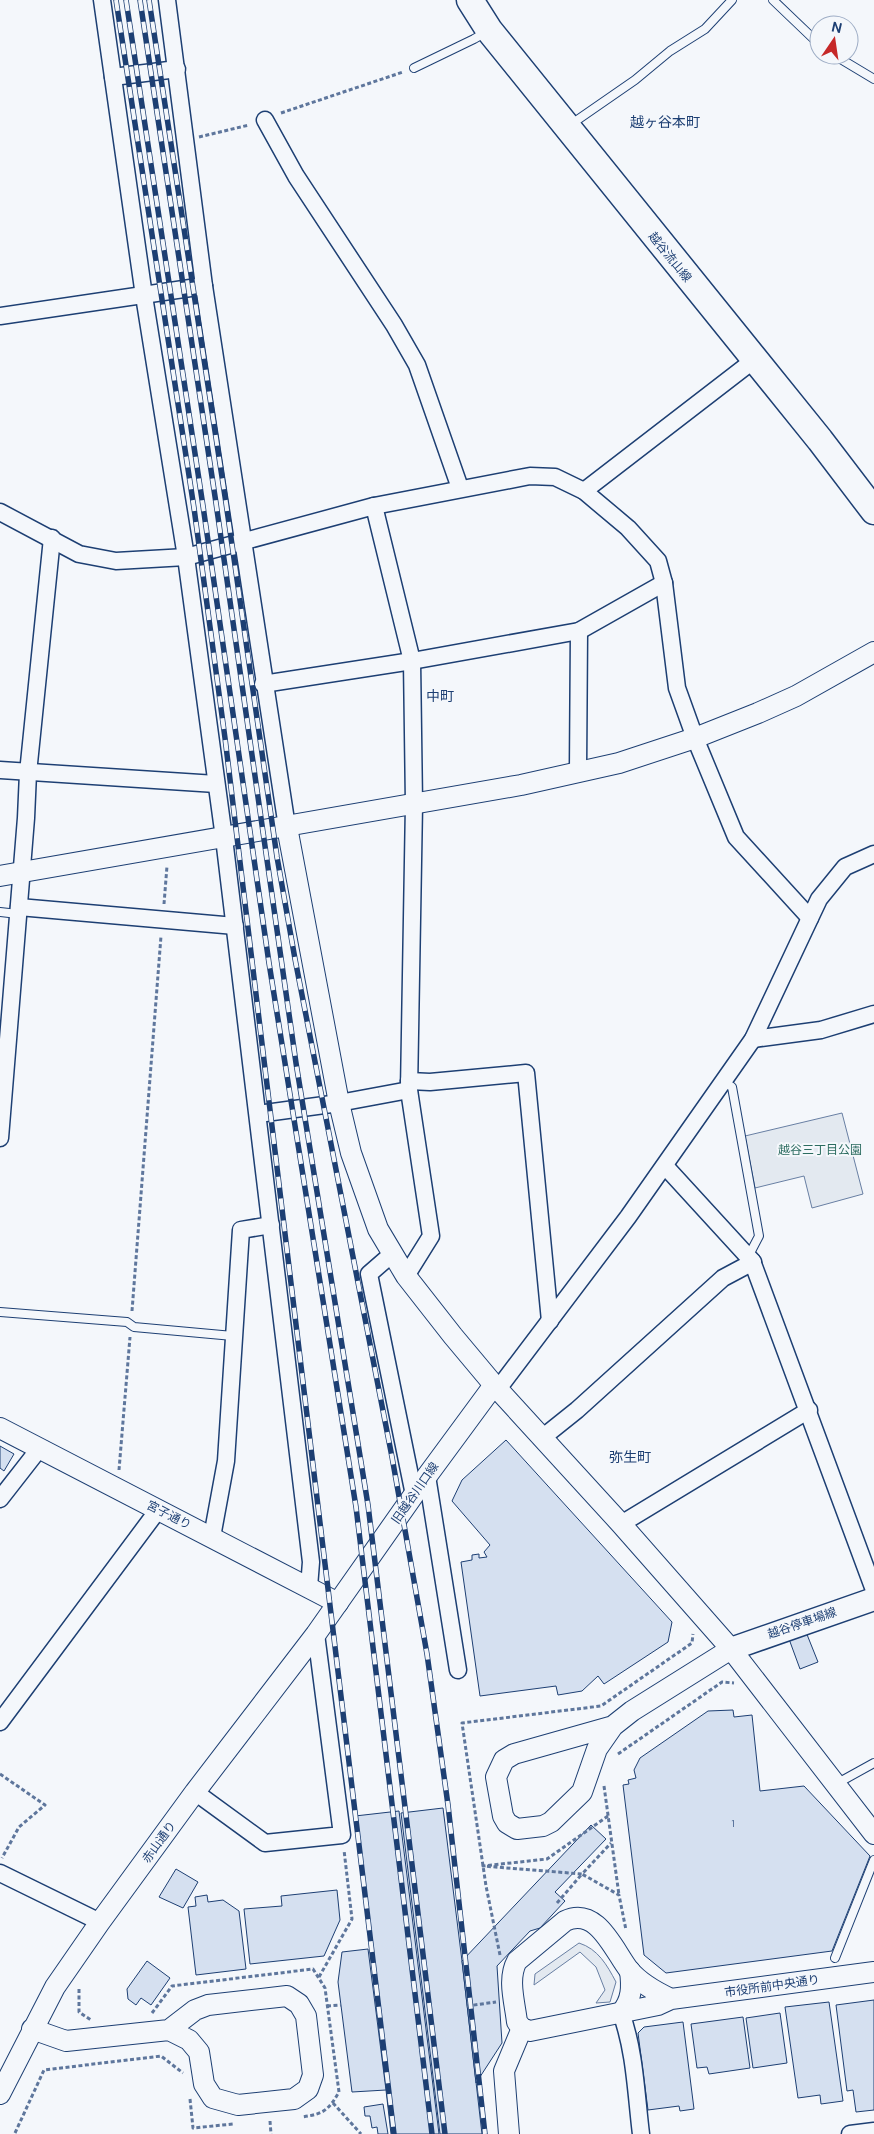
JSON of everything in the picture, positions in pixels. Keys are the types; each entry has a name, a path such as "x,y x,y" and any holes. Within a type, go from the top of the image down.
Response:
{"main road":[{"name":"越谷流山線","path":"470,0 489,30 569,126 654,237 874,511"},
{"name":"越谷停車場線","path":"731,1649 874,1599"}],"street":[{"path":"102,0 144,296 186,557 224,838 311,1562 309,1588"},
{"path":"167,0 187,140 204,286 263,684 287,827 339,1103 351,1153 366,1199 378,1229 406,1276 496,1387 621,1524 731,1649 874,1834"},
{"path":"113,78 177,70"},
{"path":"265,120 296,176 389,317 417,365 460,488"},
{"path":"0,316 204,286"},
{"path":"584,491 754,360"},
{"path":"0,512 79,554 116,561 186,557 242,540 374,506 530,476 555,477 584,491 628,528 658,561 664,583 677,688 695,738 736,837 810,918"},
{"path":"374,506 412,661 414,804 409,1085 431,1236 406,1276"},
{"path":"0,1138 22,872 28,772 52,538"},
{"path":"263,684 412,661 579,631 664,583"},
{"path":"578,772 579,631"},
{"path":"0,876 414,804 619,763 695,738 796,696 874,652"},
{"path":"0,770 216,784"},
{"path":"496,1387 550,1321 665,1166 753,1039 819,899 845,868 874,854"},
{"path":"18,910 162,919 235,926"},
{"path":"753,1039 821,1030 874,1014"},
{"path":"258,1114 339,1103 409,1085 526,1073 550,1321"},
{"path":"665,1166 750,1260 809,1410 874,1590"},
{"path":"212,1537 226,1461 241,1230 271,1225"},
{"path":"392,1254 369,1274 414,1495"},
{"path":"542,1438 577,1410 722,1278 750,1260"},
{"name":"旧越谷川口線","path":"338,1602 427,1476 496,1387"},
{"path":"621,1524 809,1410"},
{"name":"宮子通り","path":"0,1428 338,1602"},
{"path":"0,1499 39,1449"},
{"path":"427,1476 458,1670"},
{"path":"0,1722 158,1510"},
{"name":"赤山通り","path":"0,2094 55,1987 195,1792 316,1634 338,1602"},
{"path":"195,1792 266,1844 342,1835 316,1634"},
{"path":"613,1726 514,1754 504,1760 499,1768 496,1787 503,1816 507,1823 517,1829 530,1829 552,1822 596,1776 597,1749 613,1726 632,1711 731,1649"},
{"path":"552,1743 567,1746 575,1751 596,1776"},
{"path":"0,1873 100,1922"},
{"path":"630,1971 628,2005 621,2013 540,2030 522,2028 518,2022 512,1978 513,1969 517,1961 565,1921 573,1917 585,1918 596,1924 630,1971 661,1994 671,1999"},
{"name":"市役所前中央通り","path":"621,2013 658,2005 671,1999 874,1972"},
{"path":"32,2029 66,2041 169,2030 195,2010 208,2005 287,1996 299,2004 306,2016 312,2075 308,2090 294,2099 238,2105 213,2098 204,2084 199,2052 189,2040 169,2030"},
{"path":"621,2013 630,2046 641,2134"},
{"path":"510,2134 504,2071 522,2028"},
{"path":"850,2134 874,2131"}],"lane":[{"path":"569,126 635,80 670,51 705,29 732,0"},
{"path":"774,0 809,34"},
{"path":"414,68 474,40 489,30"},
{"path":"851,65 874,79"},
{"path":"0,912 18,910"},
{"path":"724,1082 732,1087 758,1236 750,1260"},
{"path":"0,1312 127,1322 134,1327 233,1336"},
{"path":"835,1785 874,1763"},
{"path":"835,1958 874,1860"}],"path":[{"path":"187,140 265,120 280,113 414,68"},
{"path":"119,1473 167,866"},
{"path":"612,1758 722,1682 741,1683"},
{"path":"0,1774 45,1805 19,1827 0,1862"},
{"path":"596,1776 608,1816 619,1895"},
{"path":"608,1816 546,1860 483,1866 582,1874 612,1842"},
{"path":"319,1977 352,1919 342,1835"},
{"path":"467,2006 505,2001"},
{"path":"327,2006 341,2005"},
{"path":"333,2103 361,2134"},
{"path":"270,2122 271,2134"}],"green space":[{"name":"越谷三丁目公園","path":"842,1113 863,1194 812,1208 804,1176 755,1188 745,1136"},
{"path":"579,1943 597,1953 616,1982 610,2002 596,2003 605,1990 596,1967 580,1952 534,1985 535,1974"}],"building":[{"path":"506,1440 672,1622 668,1642 604,1684 598,1676 582,1691 558,1695 556,1686 480,1696 461,1562 472,1560 472,1555 479,1554 479,1558 487,1557 484,1552 490,1545 452,1501 462,1480"},
{"path":"0,1446 14,1454 4,1471 0,1468"},
{"path":"806,1632 818,1662 800,1669 789,1639"},
{"path":"733,1710 734,1717 752,1715 760,1791 804,1786 870,1856 832,1951 666,1973 644,1955 623,1785 629,1784 628,1780 636,1778 634,1770 640,1758 708,1711"},
{"path":"443,1808 482,2134 440,2134 401,1813"},
{"path":"399,1811 439,2134 391,2134 355,1816"},
{"path":"591,1825 606,1839 555,1892 565,1901 540,1928 530,1931 497,1966 502,2043 476,2083 462,1961"},
{"path":"176,1869 198,1882 183,1908 159,1897"},
{"path":"337,1890 340,1920 324,1956 250,1964 244,1909 282,1906 281,1896"},
{"path":"207,1895 208,1902 223,1900 239,1911 246,1969 196,1975 188,1907 196,1906 195,1897"},
{"path":"368,1949 386,2090 352,2092 338,1982 342,1952"},
{"path":"147,1961 170,1978 151,2005 141,1998 136,2005 128,1999 127,1989"},
{"path":"874,2000 874,2110 856,2112 853,2090 847,2091 836,2005"},
{"path":"829,2002 843,2101 821,2104 820,2095 798,2098 785,2007"},
{"path":"780,2013 787,2063 753,2068 746,2018"},
{"path":"743,2017 750,2068 709,2074 707,2067 697,2068 691,2024"},
{"path":"683,2022 694,2109 680,2111 679,2106 648,2110 638,2033 644,2027"},
{"path":"383,2104 388,2134 378,2134 377,2127 372,2128 370,2116 365,2116 364,2107"}],"railway":[{"path":"116,0 194,508 225,738 394,2134"},
{"path":"126,0 203,506 269,963 356,1507 432,2134"},
{"path":"140,0 216,503 296,1063 368,1505 445,2134"},
{"path":"149,0 226,503 277,857 295,959 392,1457 427,1654 448,1805 485,2134"}],"district":[{"name":"越ヶ谷本町","path":"665,122"},
{"name":"中町","path":"440,696"},
{"name":"弥生町","path":"630,1457"}]}
